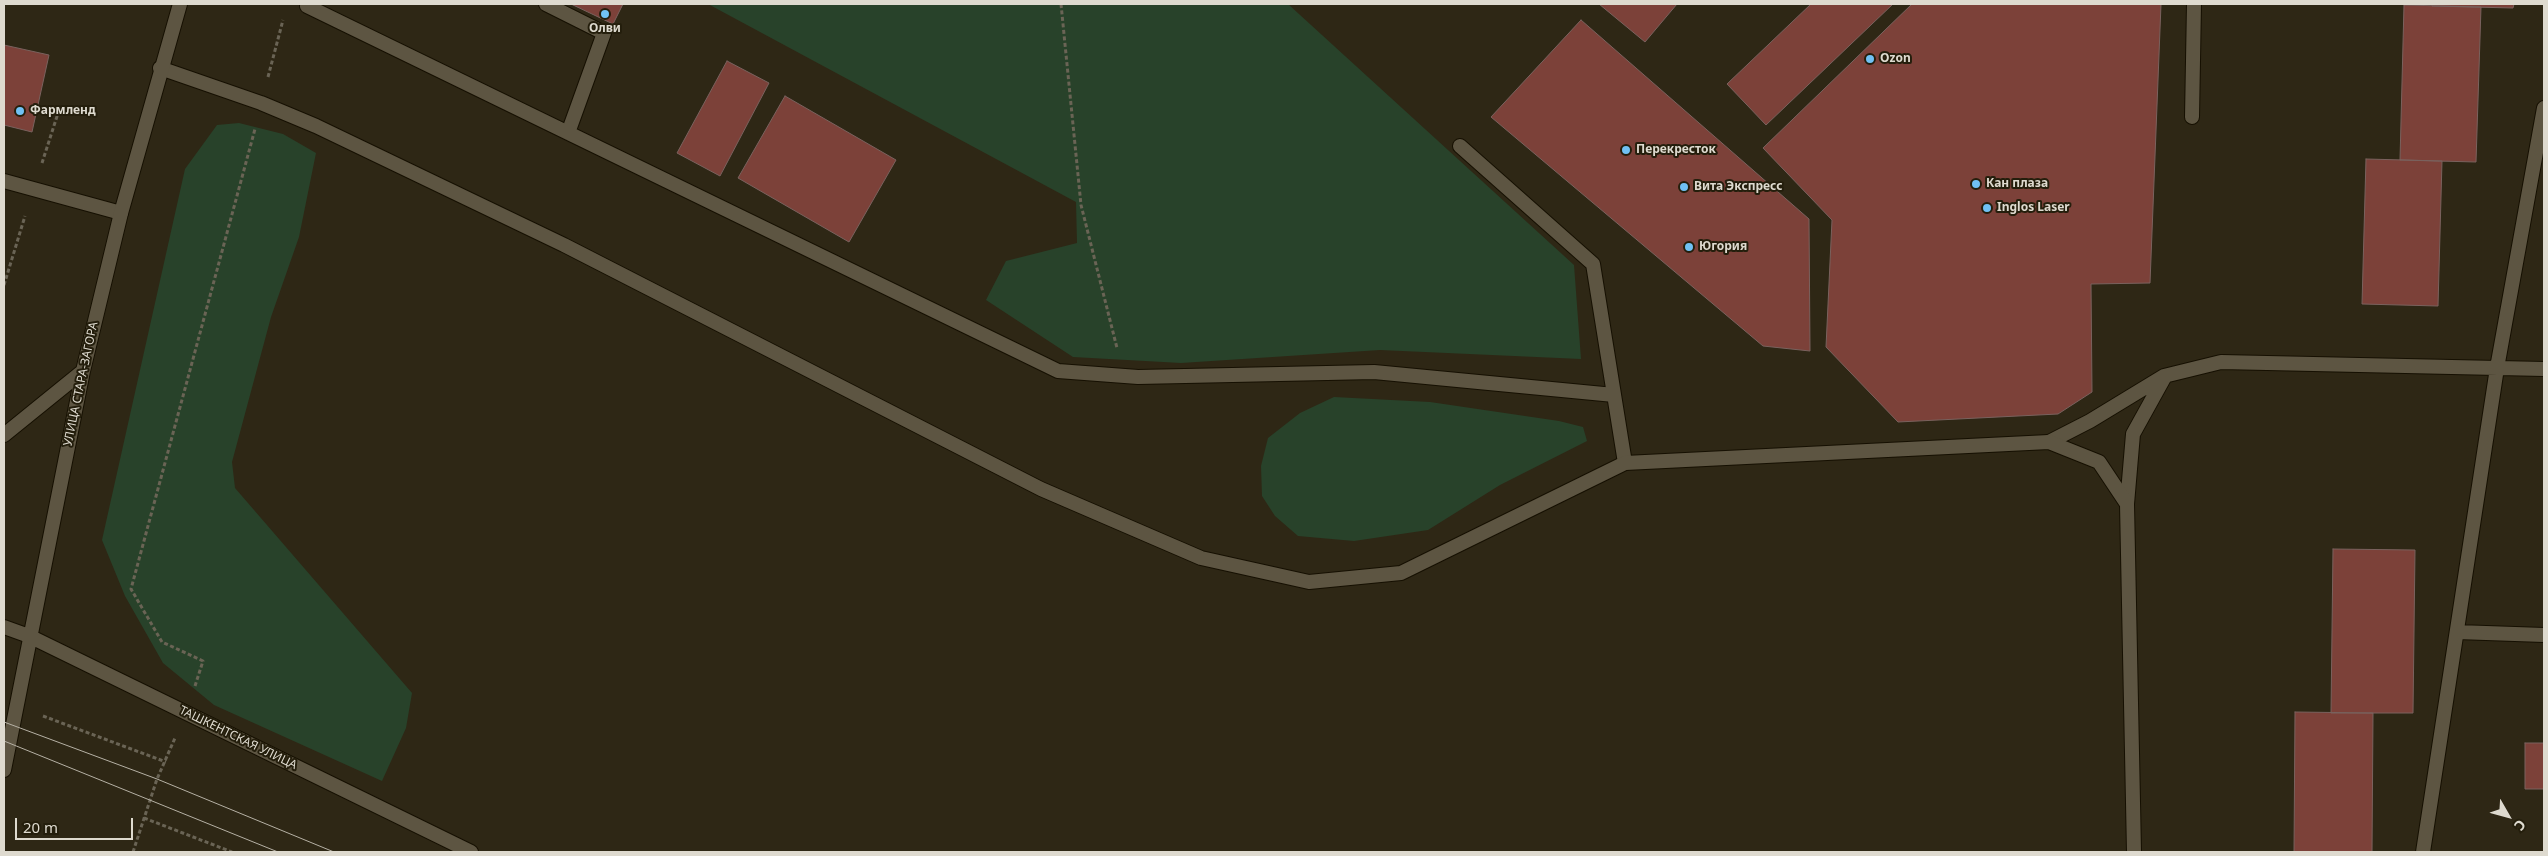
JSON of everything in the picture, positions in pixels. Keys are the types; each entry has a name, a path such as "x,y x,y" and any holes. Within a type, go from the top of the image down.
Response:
{"street":[{"name":"УЛИЦА СТАРА-ЗАГОРА","path":"4,770 15,705 83,371 121,213 160,68 180,4"},
{"path":"546,4 604,33 568,133"},
{"path":"2192,117 2194,4"},
{"path":"307,6 1058,371 1124,376 1374,372 1614,395"},
{"path":"160,68 262,103 316,126 564,245 1041,489 1201,558 1309,582 1401,574 1625,463 2049,442 2090,421 2164,376 2221,362 2544,369"},
{"path":"2423,852 2497,368 2544,108"},
{"path":"1460,146 1593,264 1625,463"},
{"path":"4,181 121,213"},
{"path":"4,435 83,371"},
{"path":"2134,852 2127,504 2134,434 2164,376"},
{"path":"2049,442 2099,462 2127,504"},
{"name":"ТАШКЕНТСКАЯ УЛИЦА","path":"4,627 29,636 471,852"},
{"path":"2457,632 2544,635"}],"path":[{"path":"1061,4 1081,205 1124,376"},
{"path":"133,852 157,779 186,713 203,661 162,642 131,589 285,13"},
{"path":"15,705 166,762"},
{"path":"144,818 232,852"}],"green space":[{"path":"708,4 1288,4 1574,265 1581,359 1380,350 1181,363 1073,357 986,300 1006,261 1077,243 1076,202"},
{"path":"239,123 283,134 316,153 299,237 271,317 232,462 235,488 412,693 406,728 382,781 214,705 163,663 125,596 102,540 185,169 217,125"},
{"path":"1334,397 1430,402 1559,421 1583,427 1587,441 1500,485 1428,530 1354,541 1298,536 1275,516 1262,496 1261,466 1268,438 1300,413"}],"building":[{"name":"Олви","path":"571,4 623,4 613,24"},
{"path":"1599,4 1677,4 1645,42"},
{"path":"1811,4 1893,4 1766,125 1727,84"},
{"name":"Кан плаза","path":"1912,4 2161,4 2150,283 2091,284 2092,392 2058,414 1898,422 1826,347 1832,220 1763,148"},
{"path":"2432,4 2514,4 2513,8 2432,6"},
{"path":"2404,5 2481,7 2476,162 2400,160"},
{"path":"1581,20 1809,219 1810,351 1763,346 1491,117"},
{"path":"4,45 49,55 32,132 4,125"},
{"path":"727,61 769,83 720,176 677,153"},
{"path":"785,96 896,160 849,242 738,178"},
{"path":"2366,159 2442,161 2438,306 2362,304"},
{"path":"2333,549 2415,550 2413,713 2331,713"},
{"path":"2295,712 2373,713 2372,852 2294,852"},
{"path":"2525,743 2544,743 2544,789 2525,789"}],"tram line":[{"path":"4,722 157,779 334,852"},
{"path":"4,741 278,852"}],"place":[{"name":"Олви","path":"605,14"},
{"name":"Ozon","path":"1870,59"},
{"name":"Фармленд","path":"20,111"},
{"name":"Перекресток","path":"1626,150"},
{"name":"Кан плаза","path":"1976,184"},
{"name":"Вита Экспресс","path":"1684,187"},
{"name":"Inglos Laser","path":"1987,208"},
{"name":"Югория","path":"1689,247"}]}
